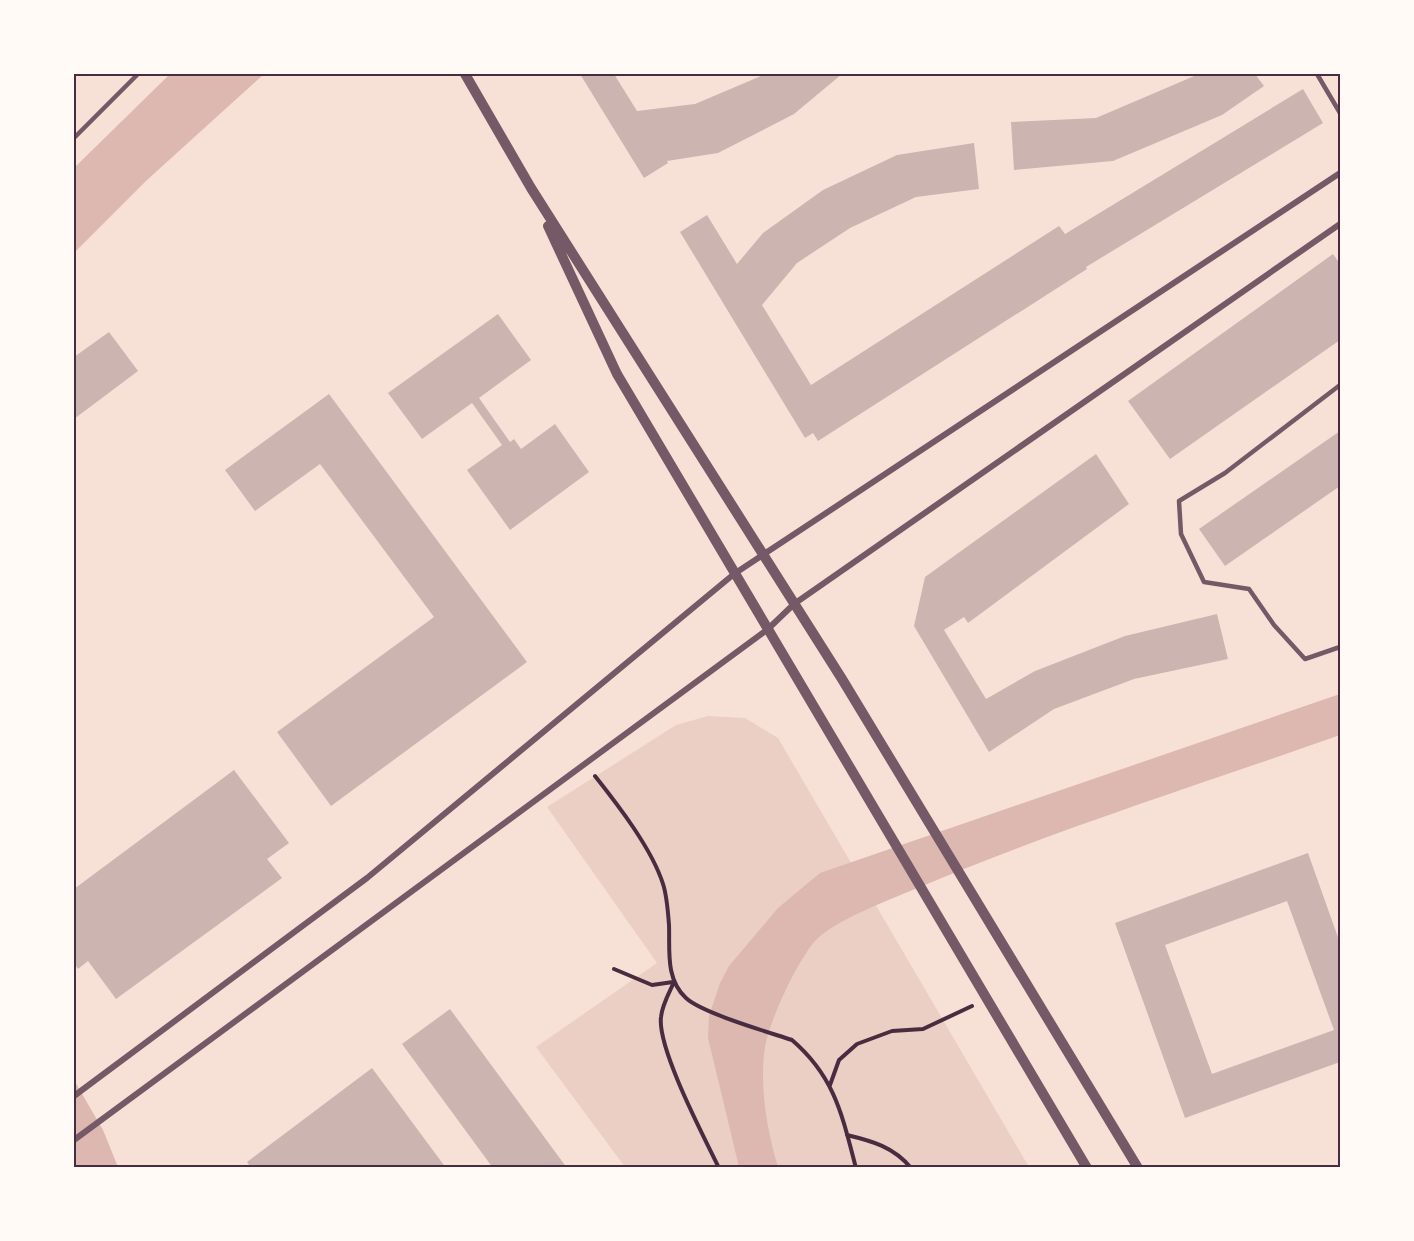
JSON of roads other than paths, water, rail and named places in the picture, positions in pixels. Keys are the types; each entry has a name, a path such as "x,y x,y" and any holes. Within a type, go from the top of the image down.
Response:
{"street":[{"path":"465,74 531,188 917,802 1138,1167"},
{"path":"74,1096 367,878 734,574 1341,173"},
{"path":"531,188 617,374 1087,1167"},
{"path":"74,1140 768,629 794,604 1341,224"}],"lane":[{"path":"74,138 138,74"},
{"path":"1317,74 1341,113"},
{"path":"1341,386 1225,473 1179,501 1181,534 1204,582 1249,589 1275,625 1305,658 1341,647"}]}
